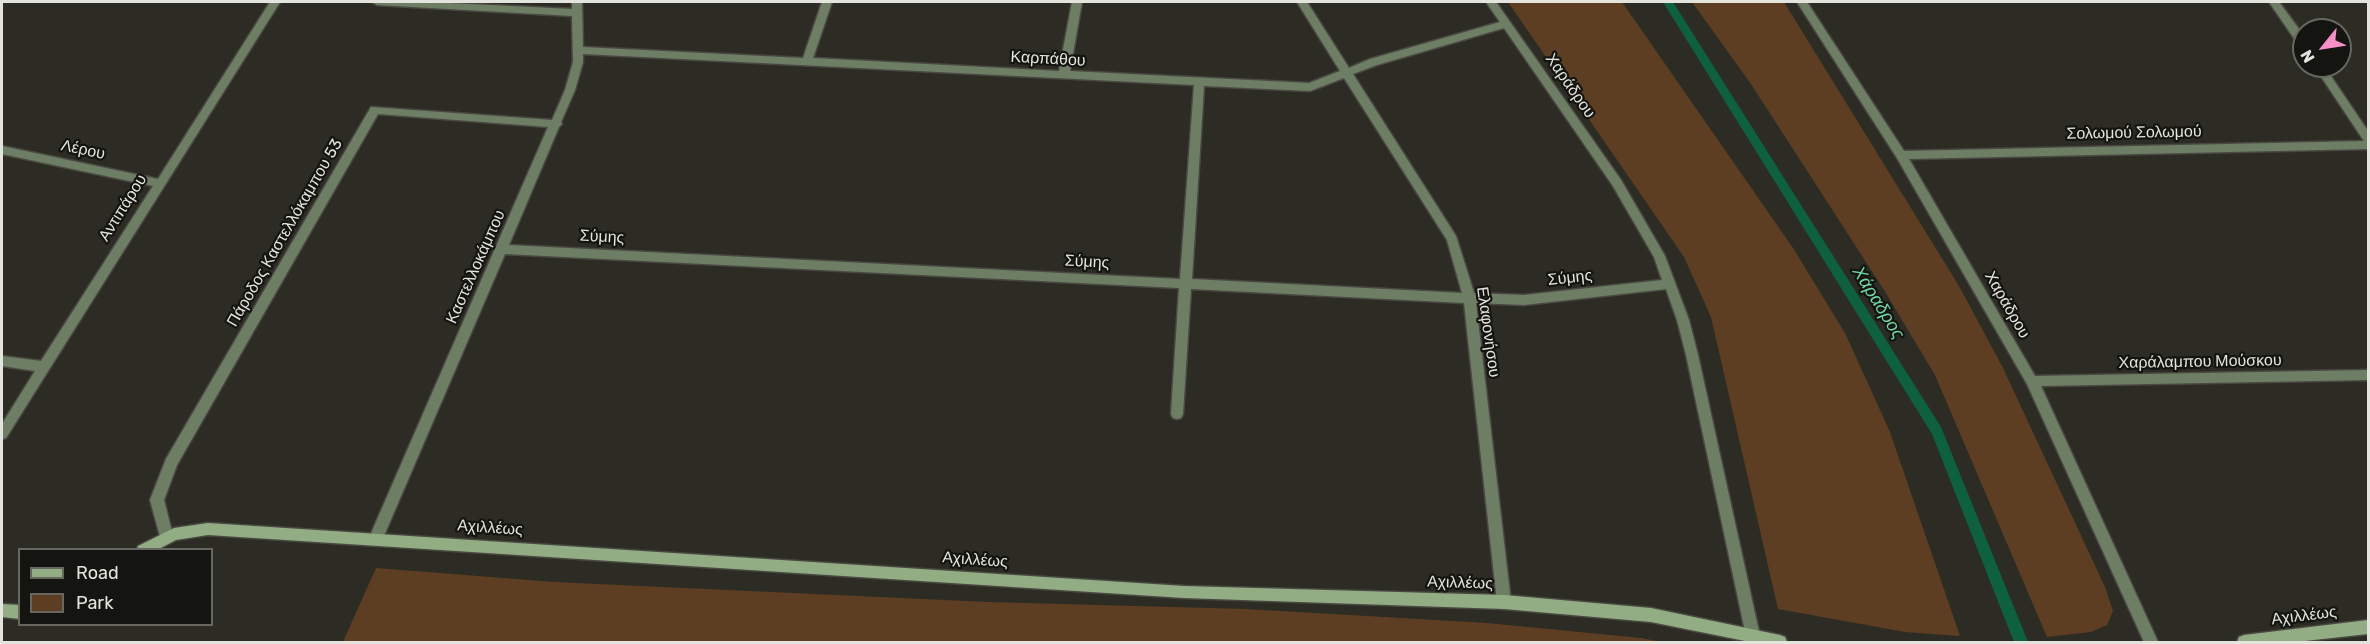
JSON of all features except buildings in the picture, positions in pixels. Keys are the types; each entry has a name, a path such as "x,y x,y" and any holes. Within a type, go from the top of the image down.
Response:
{"street":[{"name":"Αντιπάρου","path":"2,434 158,183 275,2"},
{"path":"377,2 576,7"},
{"path":"807,62 827,2"},
{"path":"1064,74 1077,2"},
{"name":"Ελαφονήσου","path":"1302,2 1452,239 1468,298 1504,602"},
{"name":"Χαράδρου","path":"1491,2 1617,183 1659,256 1692,355 1753,636"},
{"name":"Χαράδρου","path":"1802,2 1901,154 2032,381 2151,642"},
{"path":"2274,2 2292,27"},
{"name":"Καστελλοκάμπου","path":"376,538 557,124 577,68 576,7"},
{"name":"Καρπάθου","path":"578,50 1302,87 1396,55 1507,24"},
{"path":"2327,78 2368,139"},
{"path":"1177,414 1199,83"},
{"name":"Πάροδος Καστελλόκαμπου 53","path":"166,536 157,500 171,463 375,110 557,124"},
{"name":"Σολωμού Σολωμού","path":"1901,154 2368,146"},
{"name":"Λέρου","path":"2,150 158,183"},
{"name":"Σύμης","path":"502,249 1524,300 1670,284"},
{"path":"2,361 44,367"},
{"name":"Χαράλαμπου Μούσκου","path":"2032,381 2368,375"},
{"name":"Αχιλλέως","path":"166,536 208,529 376,538 1184,592 1504,602 1651,615 1780,642"},
{"path":"145,548 166,536"},
{"path":"2,611 18,612"},
{"name":"Αχιλλέως","path":"2244,642 2368,627"}],"green space":[{"path":"1508,2 1622,2 1793,248 1845,333 1890,432 1960,636 1905,632 1778,609 1711,317 1684,257"},
{"path":"1692,2 1784,2 1959,286 2003,368 2105,587 2113,611 2107,625 2091,632 2047,637 1935,375 1884,290 1751,84"},
{"path":"376,568 554,582 988,602 1246,609 1487,623 1662,642 343,642"}],"waterway":[{"name":"Χάραδρος","path":"1668,2 1937,431 2021,642"}]}
